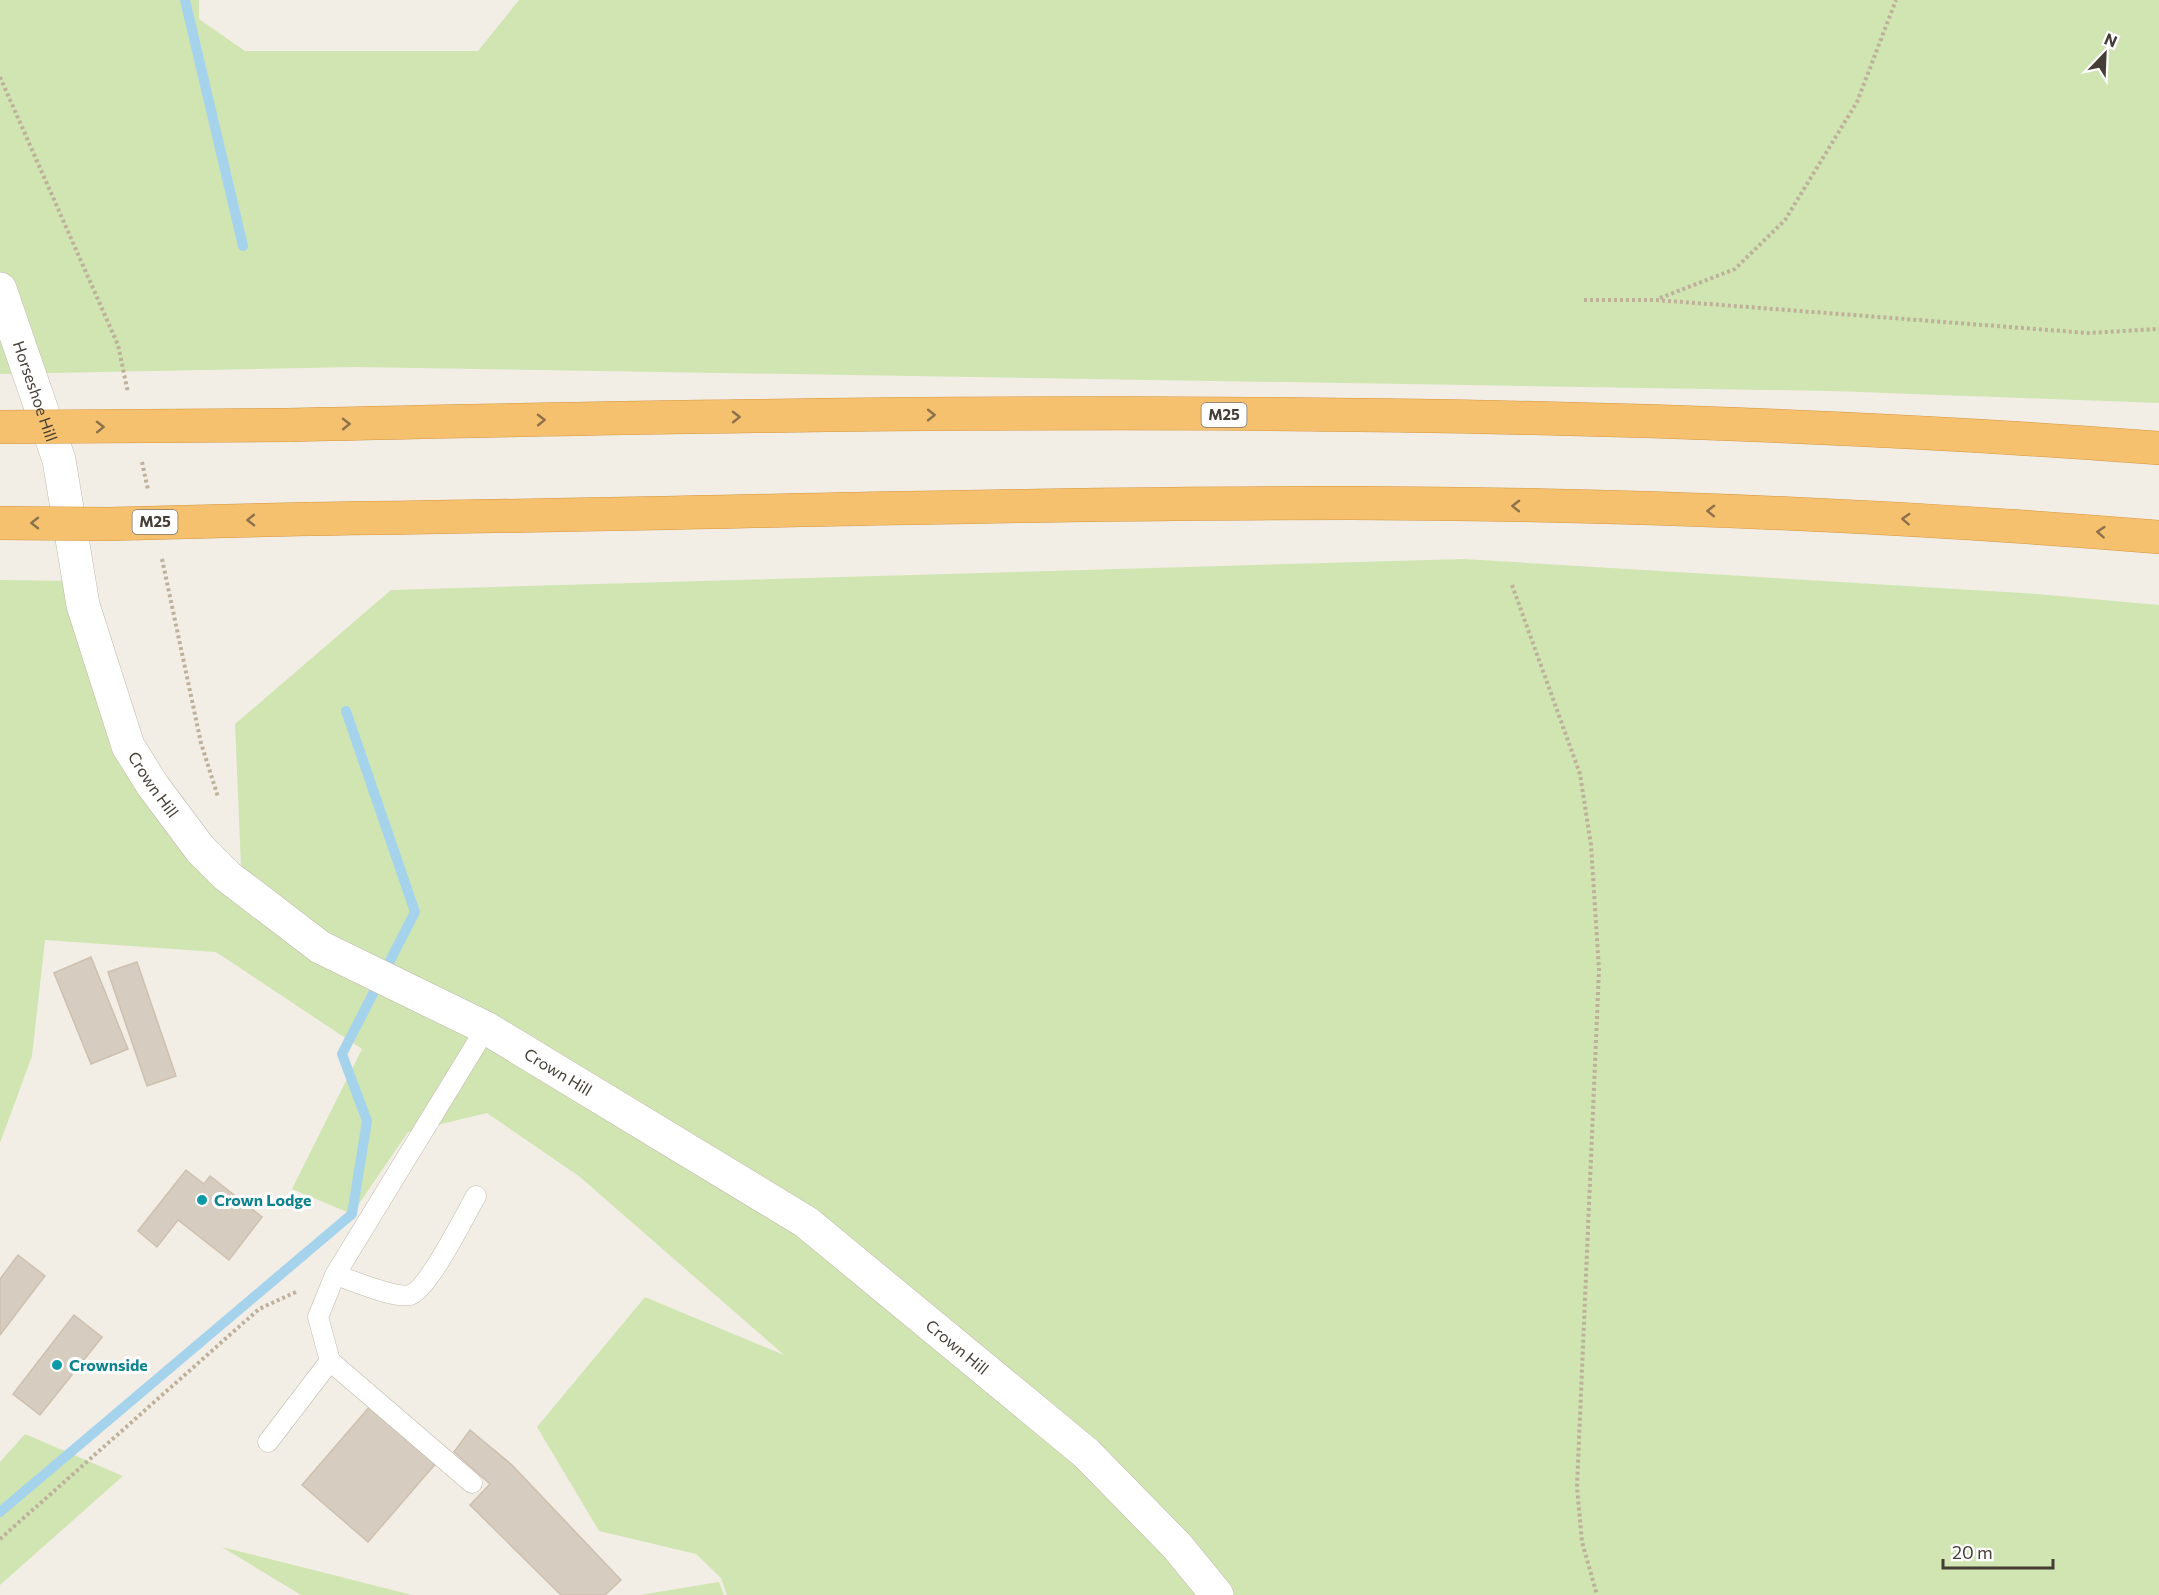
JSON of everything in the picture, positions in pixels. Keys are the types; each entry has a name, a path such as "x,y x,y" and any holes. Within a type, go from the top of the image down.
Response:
{"highway":[{"name":"M25","path":"0,427 288,425 890,415 1478,416 1839,427 2159,448"},
{"name":"M25","path":"0,523 108,524 1355,503 1754,512 1950,521 2159,537"}],"street":[{"name":"Horseshoe Hill","path":"0,289 59,460"},
{"name":"Crown Hill","path":"59,460 84,605 128,746 153,786 200,849 227,876 320,947 486,1028 806,1222 1086,1453 1177,1546 1217,1595"}],"lane":[{"path":"472,1483 330,1361 318,1317 335,1275 486,1028"},
{"path":"335,1275 393,1294 410,1295 425,1285 476,1196"},
{"path":"268,1442 330,1361"}],"path":[{"path":"1656,300 1735,269 1785,220 1857,102 1896,0"},
{"path":"1584,300 1656,300 2088,333 2159,329"},
{"path":"1512,585 1580,774 1591,844 1599,970 1577,1487 1582,1542 1597,1595"},
{"path":"0,1539 259,1309 335,1275"}],"green space":[{"path":"0,0 199,0 199,19 245,51 478,51 519,0 2159,0 2159,403 1833,391 356,367 0,374"},
{"path":"1464,559 2037,594 2159,605 2159,1595 727,1595 721,1578 696,1554 599,1531 537,1427 645,1297 784,1355 580,1177 487,1113 408,1132 352,1214 292,1189 362,1049 216,952 45,940 32,1056 0,1143 0,580 76,581 131,777 241,866 235,724 391,590"},
{"path":"25,1434 123,1476 0,1585 0,1462"},
{"path":"222,1547 412,1595 301,1595"},
{"path":"719,1582 724,1595 640,1595"}],"building":[{"path":"91,957 128,1049 91,1064 54,973"},
{"path":"137,962 176,1076 147,1086 108,972"},
{"name":"Crown Lodge","path":"186,1170 204,1184 210,1176 262,1217 229,1260 178,1220 157,1247 138,1231"},
{"path":"18,1255 45,1276 0,1335 0,1279"},
{"name":"Crownside","path":"74,1315 102,1337 40,1415 13,1394"},
{"path":"371,1405 437,1462 368,1542 302,1485"},
{"path":"470,1430 512,1465 621,1580 605,1595 561,1595 470,1505 490,1484 454,1452"}],"waterway":[{"path":"185,0 243,246"},
{"path":"0,1512 352,1214 367,1121 342,1054 415,912 346,711"}],"place":[{"name":"Crown Lodge","path":"202,1200"},
{"name":"Crownside","path":"57,1365"}]}
